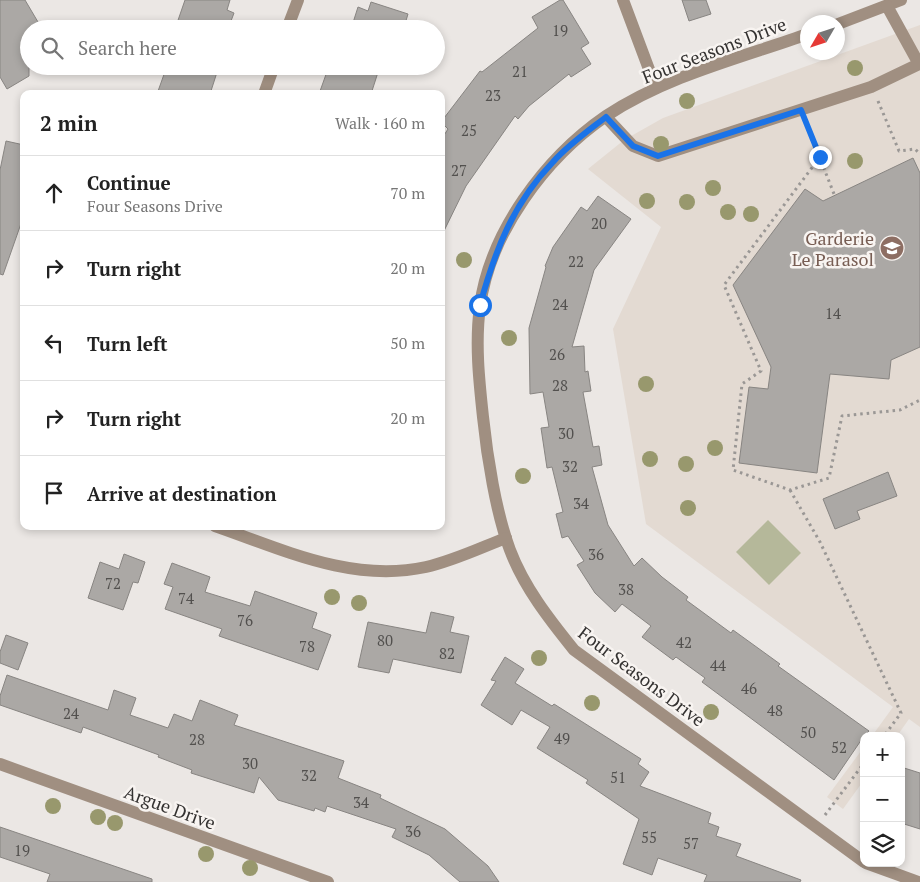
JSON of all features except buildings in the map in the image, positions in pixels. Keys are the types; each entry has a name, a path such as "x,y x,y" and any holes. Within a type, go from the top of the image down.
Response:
{"street":[{"path":"290,20 298,0"},
{"path":"623,0 656,88"},
{"path":"845,21 901,0"},
{"path":"606,117 633,146 658,156 872,87 919,64 887,6"},
{"name":"Four Seasons Drive","path":"800,37 656,88 606,117 552,162 513,214 493,258 480,305 477,357 486,451 506,538 527,584 547,616 574,650 860,858"},
{"path":"265,90 271,75"},
{"path":"227,530 328,565 376,573 427,567 506,538"},
{"name":"Argue Drive","path":"0,764 328,882"},
{"name":"Four Seasons Drive","path":"878,867 918,882"}],"path":[{"path":"872,87 899,151 915,149 920,154"},
{"path":"801,110 834,194"},
{"path":"820,157 724,285 761,371 742,384 733,470 790,490 829,478 842,416 900,410 920,400"},
{"path":"790,490 820,542 901,713 887,732"},
{"path":"816,827 860,768"}],"shaded area":[{"path":"920,25 920,727 909,719 900,732 875,732 893,707 646,524 613,329 661,227 588,169 624,140 663,118 823,60 845,60 845,52"},
{"path":"860,752 860,786 843,809 827,797"}],"green space":[{"path":"768,520 801,553 769,585 736,552"}],"place":[{"name":"Garderie Le Parasol","path":"892,248"}],"route":[{"path":"480,305 493,258 513,214 552,162 606,117 633,146 658,156 801,110 820,157"}]}
